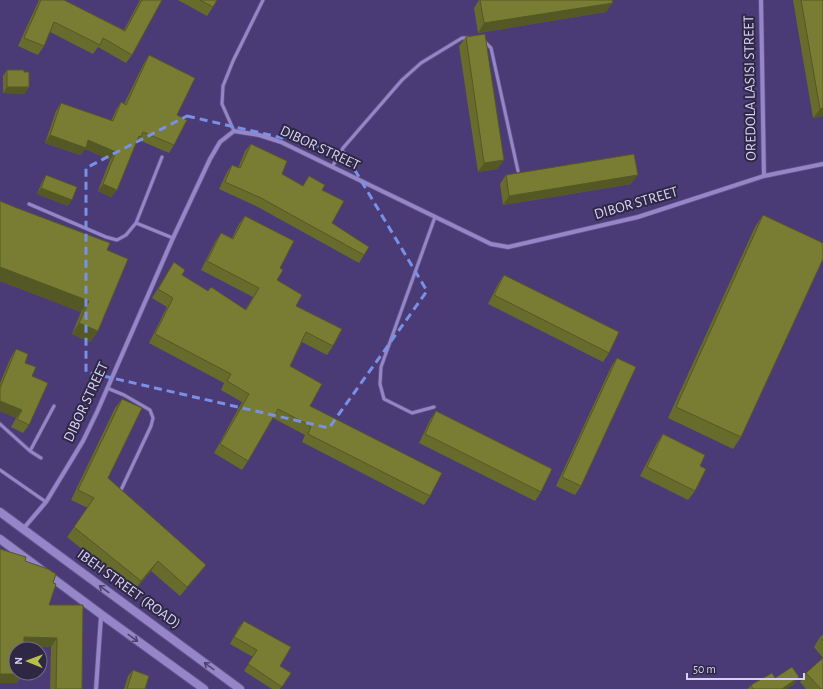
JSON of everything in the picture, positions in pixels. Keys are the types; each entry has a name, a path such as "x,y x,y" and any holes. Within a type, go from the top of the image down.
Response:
{"street":[{"name":"OREDOLA LASISI STREET","path":"761,0 764,176"},
{"name":"DIBOR STREET","path":"23,529 46,502 83,441 173,238 210,159 220,142 234,132 259,135 281,142 491,244 508,247 638,217 764,176 823,164"},
{"name":"IBEH STREET (ROAD)","path":"0,512 240,689"},
{"path":"0,539 204,689"},
{"path":"96,689 102,615"}],"lane":[{"path":"234,132 222,104 222,86 232,61 263,0"},
{"path":"332,167 343,148 402,80 421,63 462,38 475,38"},
{"path":"480,39 491,48 518,171"},
{"path":"29,204 106,237 117,240 126,235 136,223 162,157"},
{"path":"434,407 412,413 384,399 380,384 381,367 436,217"},
{"path":"136,223 173,238"},
{"path":"107,388 124,395 150,410 153,418 151,426 118,495"},
{"path":"30,451 54,406"},
{"path":"0,424 30,451 42,458"},
{"path":"0,470 46,502"}],"highlighted area":[{"path":"187,116 344,152 427,291 329,428 86,372 86,168"}],"building":[{"path":"41,0 64,0 125,31 142,0 162,0 132,55 103,38 100,45 54,22 44,46 24,38"},
{"path":"200,0 217,0 213,7"},
{"path":"480,0 612,0 613,3 484,23"},
{"path":"801,0 823,0 823,108 820,109"},
{"path":"485,34 504,160 484,163 466,37"},
{"path":"149,55 195,78 177,115 187,120 174,145 143,132 141,137 139,136 117,190 103,184 116,152 88,140 86,148 50,135 61,103 113,121 121,102 126,105"},
{"path":"7,70 24,70 24,72 29,72 29,87 7,87"},
{"path":"251,144 287,161 282,174 303,186 309,176 325,185 322,190 344,201 332,223 369,247 364,255 261,198 225,182 232,165 240,168"},
{"path":"634,154 638,175 509,196 506,175"},
{"path":"46,175 77,187 72,200 41,188"},
{"path":"0,201 110,243 107,250 128,259 98,331 79,323 89,301 0,267"},
{"path":"763,215 823,243 823,259 741,437 676,407"},
{"path":"245,216 294,241 280,268 283,270 277,280 302,295 296,306 342,329 333,346 306,332 290,366 322,384 310,406 442,473 430,496 308,434 311,426 278,409 248,461 220,444 249,394 227,381 231,374 155,334 173,298 158,289 174,262 185,270 182,275 208,291 211,287 246,310 259,288 207,261 221,233 233,239"},
{"path":"504,275 619,332 609,353 494,295"},
{"path":"16,349 28,354 25,363 36,367 32,376 48,383 29,425 17,419 22,410 0,401 0,388"},
{"path":"617,358 636,367 581,486 562,477"},
{"path":"122,399 142,408 108,478 206,565 187,587 158,561 141,581 74,527 94,498 78,490"},
{"path":"436,411 552,469 541,492 425,434"},
{"path":"663,434 705,455 700,466 706,469 695,491 647,467"},
{"path":"0,549 26,557 25,561 48,569 56,574 53,583 56,584 49,605 83,605 82,689 56,689 57,638 24,637 24,641 8,641 8,674 0,674"},
{"path":"244,621 291,647 280,666 291,673 282,687 248,664 257,650 234,637"},
{"path":"823,658 823,689 821,689 806,673"},
{"path":"792,667 799,677 782,689 753,689 751,685 772,673 775,678"},
{"path":"133,670 149,676 145,689 127,689"}]}
